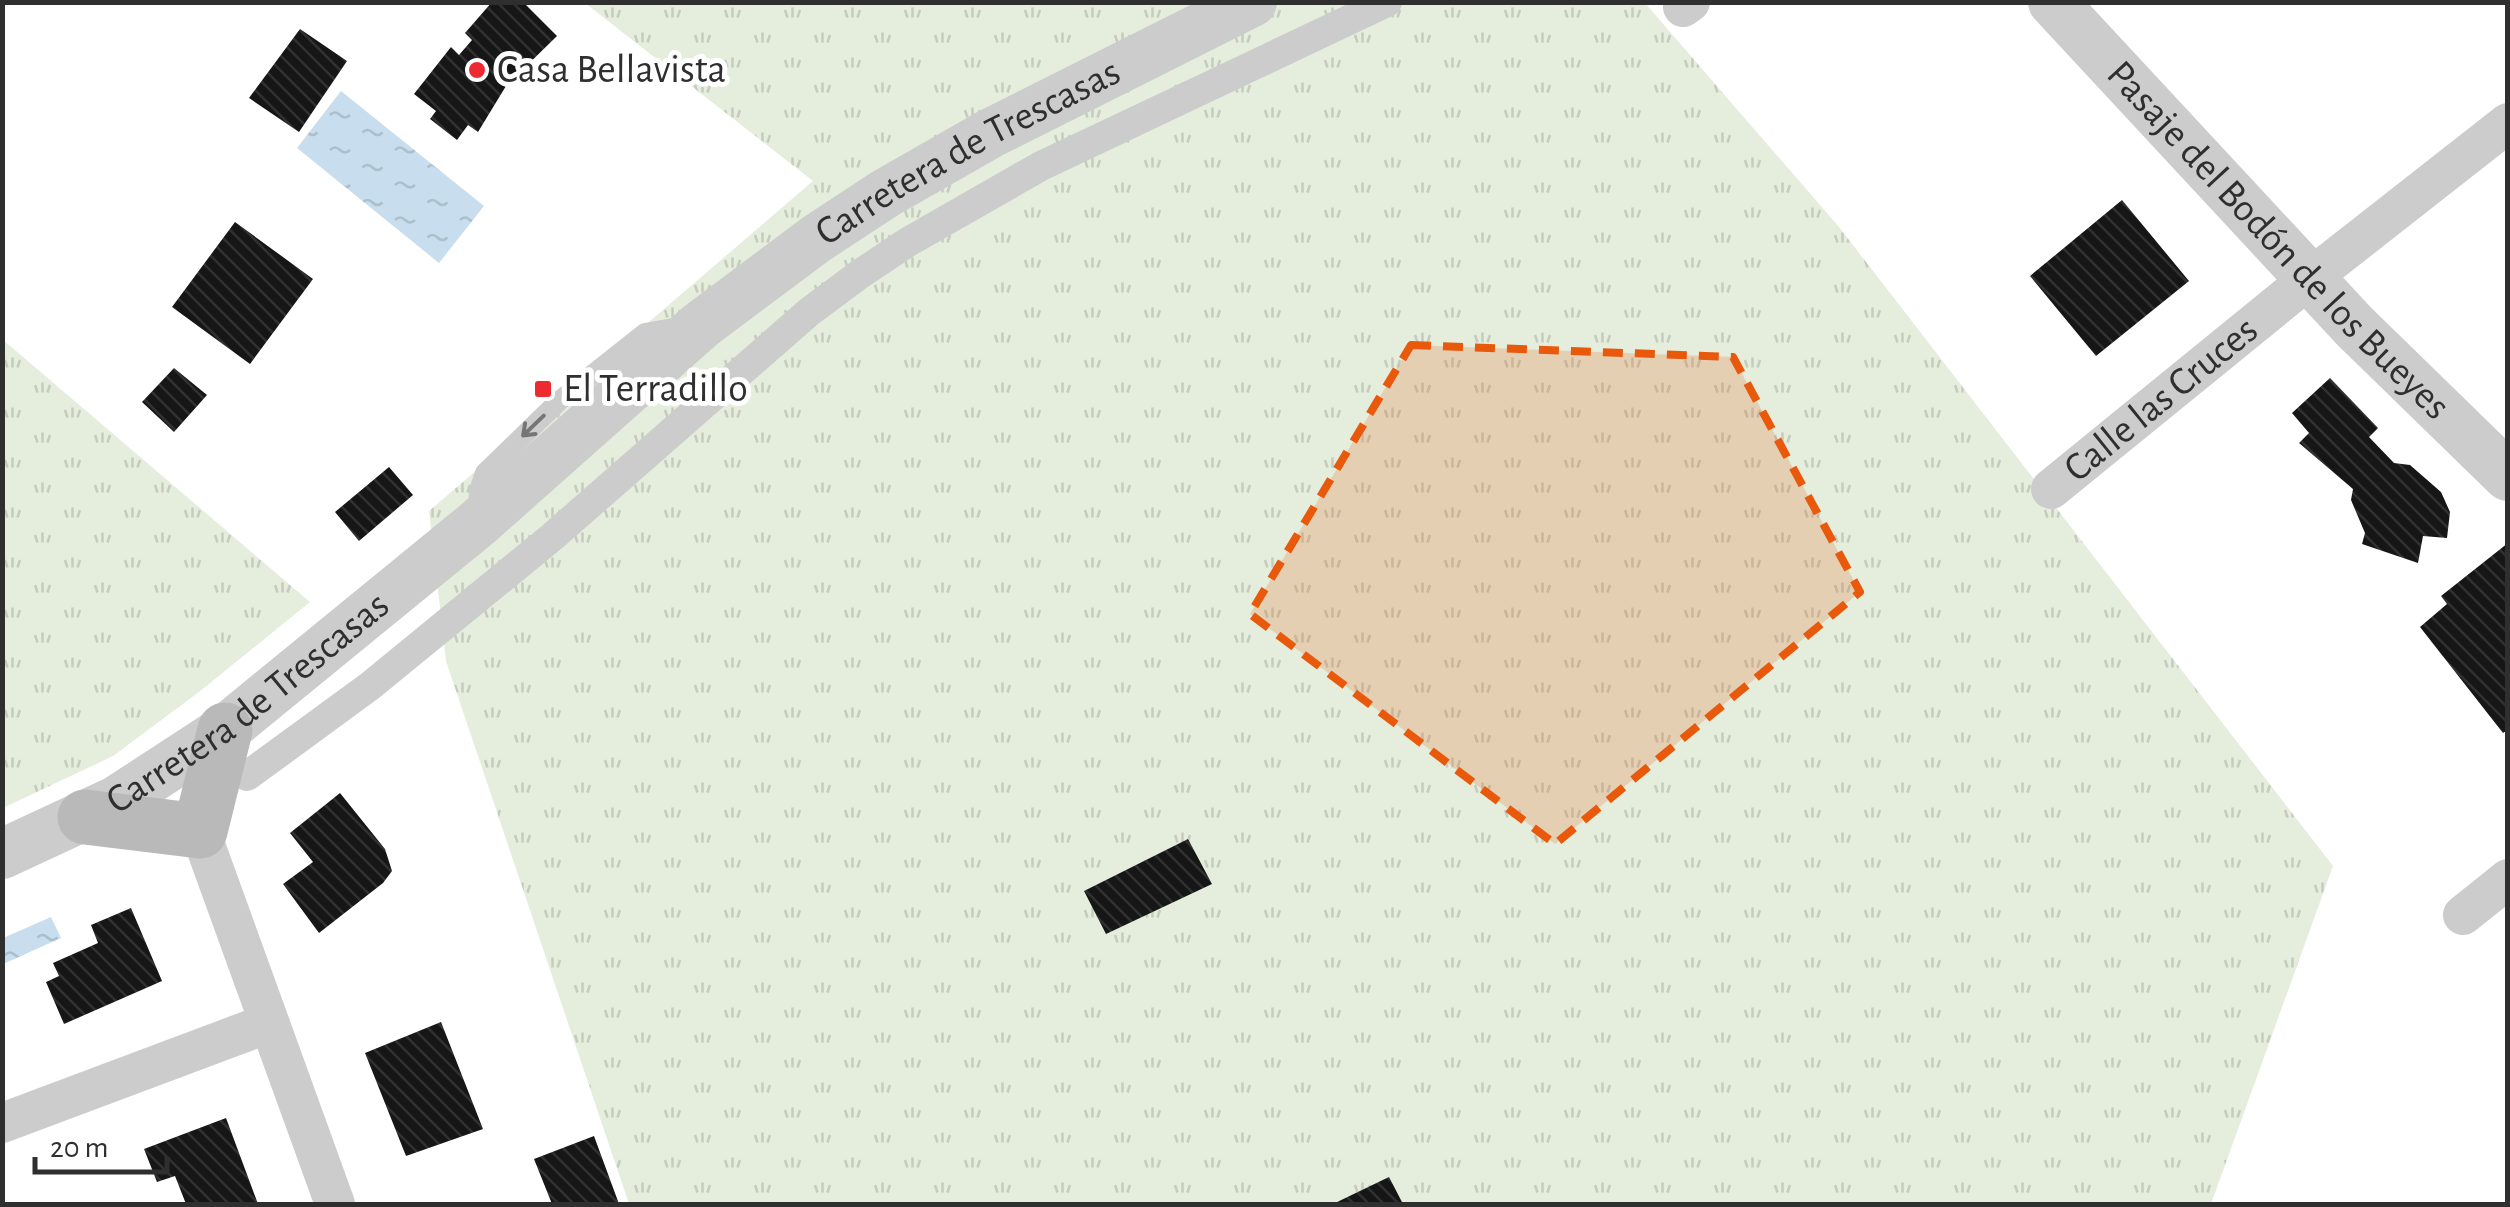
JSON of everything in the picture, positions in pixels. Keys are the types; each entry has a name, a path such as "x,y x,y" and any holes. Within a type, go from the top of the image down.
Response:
{"main road":[{"path":"84,817 200,830 236,753"}],"street":[{"name":"Carretera de Trescasas","path":"2,854 149,782 236,753 477,524 701,325 816,238 991,133 1252,2"},
{"path":"236,753 370,686 522,562 809,312 908,242 1041,166 1387,2"},
{"name":"Pasaje del Bodón de los Bueyes","path":"2053,2 2309,278 2508,476"},
{"name":"Calle las Cruces","path":"2051,489 2309,278 2508,123"},
{"path":"200,830 335,1204"},
{"path":"2462,916 2508,879"},
{"path":"2,1123 269,1023"}],"highlighted area":[{"path":"1411,345 1733,357 1860,592 1555,844 1250,614"}],"green space":[{"path":"585,3 1645,3 1839,227 2333,866 2211,1204 629,1204 446,661 429,511 813,181"},
{"path":"2,339 310,602 113,756 3,808"}],"water":[{"path":"341,91 484,206 439,263 297,148"},
{"path":"51,917 61,938 3,964 3,938"}],"building":[{"name":"Casa Bellavista","path":"492,2 523,2 557,36 506,86 478,132 468,125 457,140 430,119 436,111 414,94 451,47 459,55 472,40 465,33"},
{"path":"300,29 347,61 299,132 249,98"},
{"path":"2122,200 2189,281 2096,356 2030,276"},
{"path":"235,222 313,279 250,364 172,307"},
{"path":"174,368 207,395 174,432 142,402"},
{"path":"2330,378 2378,428 2369,437 2394,463 2410,465 2441,492 2450,512 2447,538 2423,536 2418,563 2362,544 2365,533 2351,500 2353,489 2299,443 2309,433 2292,413"},
{"path":"389,467 413,495 359,541 335,512"},
{"path":"2508,543 2508,730 2503,733 2420,627 2447,604 2441,596"},
{"path":"340,793 385,849 392,871 383,883 319,933 283,884 313,862 290,833"},
{"path":"1188,839 1212,884 1106,934 1084,891"},
{"path":"131,908 162,981 64,1024 46,982 59,976 53,963 98,943 91,925"},
{"path":"441,1022 483,1129 406,1156 365,1053"},
{"path":"226,1118 258,1204 186,1204 175,1176 157,1182 144,1149"},
{"path":"594,1136 619,1204 552,1204 534,1159"},
{"path":"1389,1177 1403,1204 1333,1204"}],"place":[{"name":"Casa Bellavista","path":"477,70"},
{"name":"El Terradillo","path":"543,389"}]}
